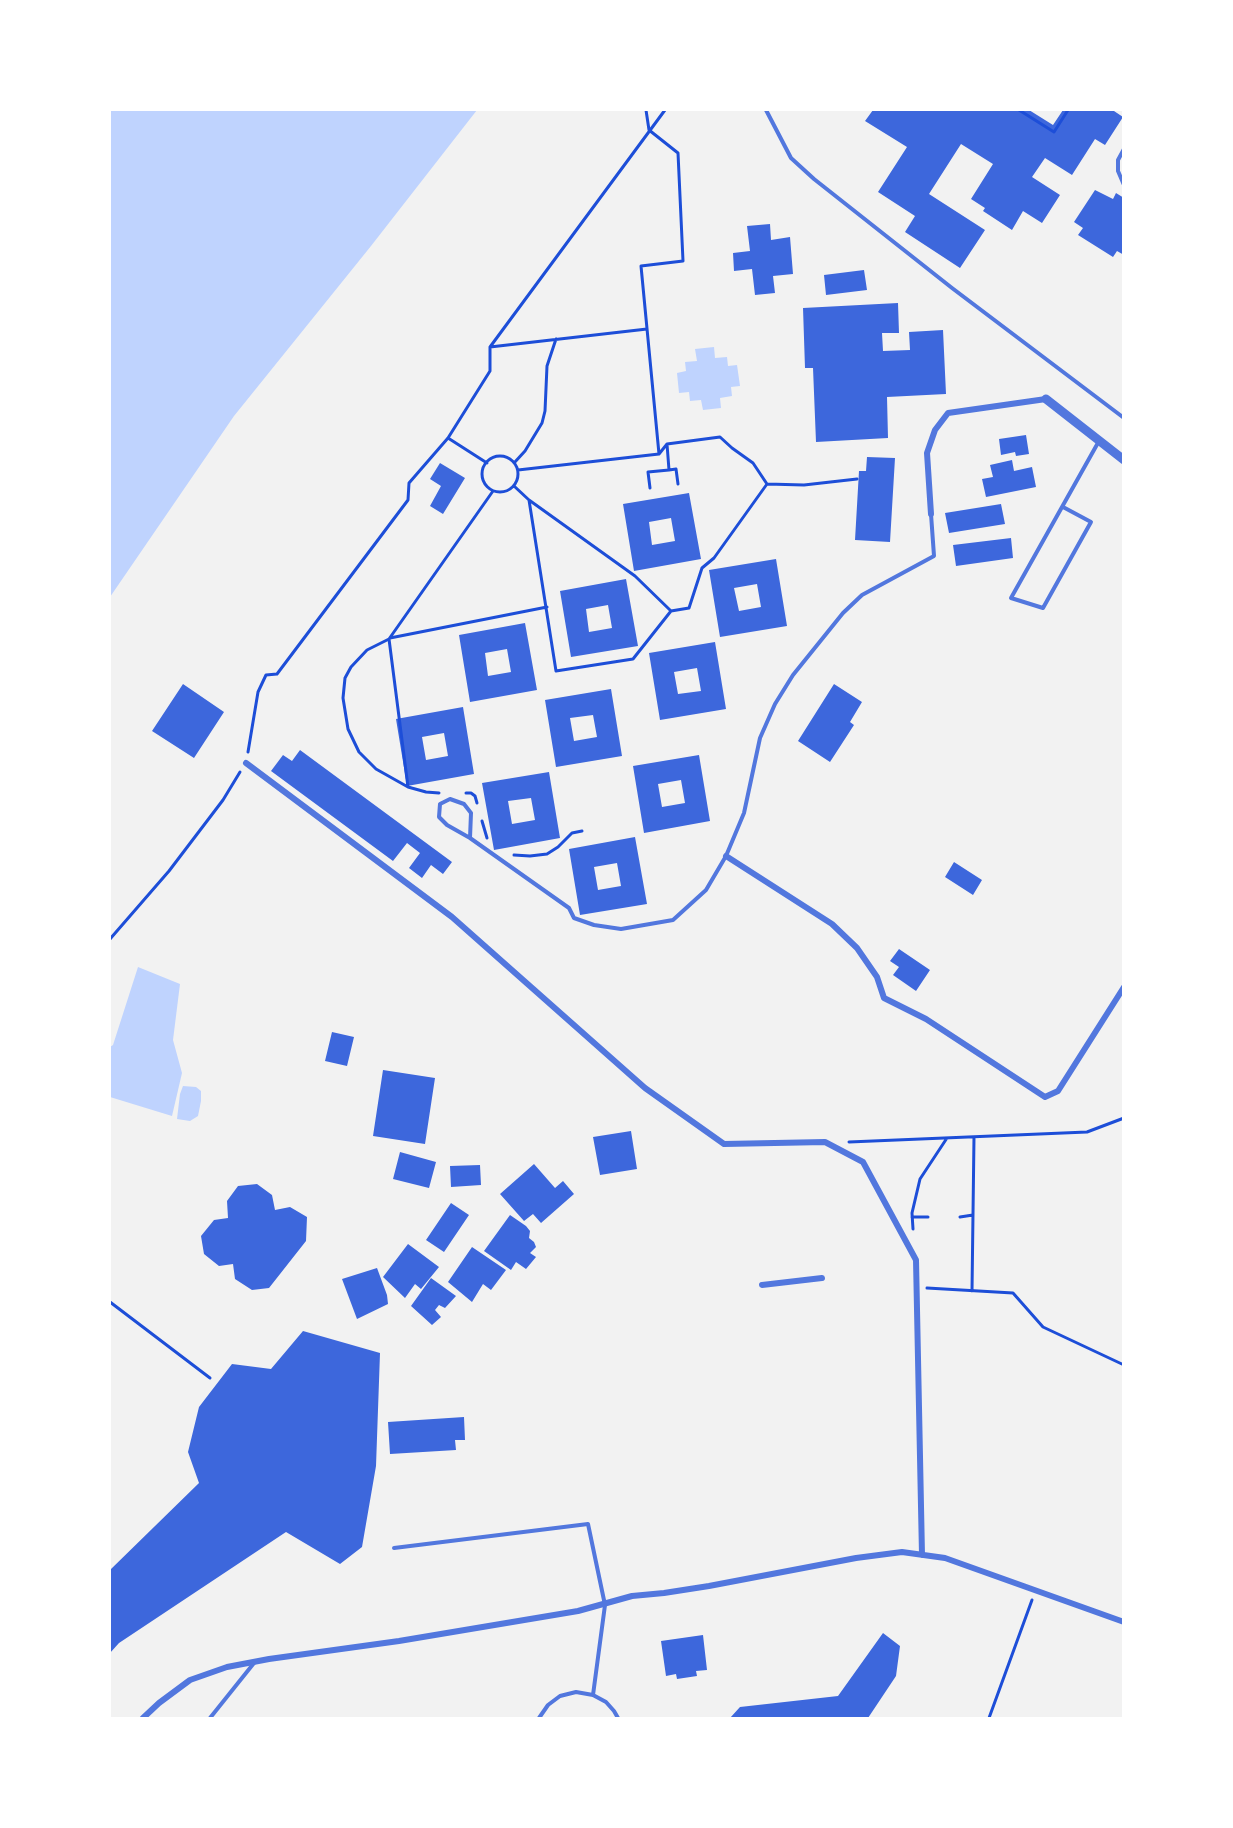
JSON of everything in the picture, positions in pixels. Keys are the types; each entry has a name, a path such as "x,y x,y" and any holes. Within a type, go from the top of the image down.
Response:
{"street":[{"path":"931,514 927,453 934,430 948,412 1046,399 1124,460"},
{"path":"246,763 452,917 645,1088 724,1144 825,1142 863,1162 916,1260 922,1555"},
{"path":"726,856 832,924 857,948 877,977 884,998 926,1019 1046,1097 1058,1091 1124,987"},
{"path":"762,1285 822,1278"},
{"path":"143,1719 159,1703 190,1680 227,1667 578,1611 632,1596 709,1586 856,1558 902,1552 945,1558 1124,1622"}],"lane":[{"path":"766,110 791,158 814,179 952,288 1124,418"},
{"path":"1124,150 1118,160 1118,171 1124,185"},
{"path":"1063,507 1091,522 1043,608 1011,598 1100,441"},
{"path":"470,838 471,813 464,804 450,799 440,804 439,817 447,825 470,838 569,908 574,918 594,925 621,929 673,920 706,890 726,856 744,813 760,738 775,704 793,675 843,613 862,595 934,556 931,514"},
{"path":"394,1548 588,1524 605,1605 593,1695"},
{"path":"210,1719 255,1661"},
{"path":"539,1719 548,1705 560,1696 576,1692 593,1695 606,1702 618,1719"}],"path":[{"path":"646,110 649,130 678,153 683,261 641,266 659,454"},
{"path":"110,939 196,835 223,800 246,763 258,692 266,675 277,674 408,500 409,483 448,438 490,370 490,347 665,110"},
{"path":"1019,110 1054,132 1068,110"},
{"path":"490,347 647,329"},
{"path":"514,463 525,451 542,423 545,411 547,366 556,339"},
{"path":"518,470 659,454 667,444 720,437 753,463 767,484"},
{"path":"448,438 487,463"},
{"path":"667,444 669,470"},
{"path":"500,456 514,463 518,470 514,486 503,492 493,491 485,483 483,472 487,463 493,458 500,456"},
{"path":"650,488 648,472 676,469 678,484"},
{"path":"767,484 804,485 857,479"},
{"path":"529,500 556,671 633,659 671,611 689,608 702,568 714,558 767,484"},
{"path":"514,486 529,500 635,576 671,611"},
{"path":"408,787 388,639 493,491"},
{"path":"449,793 426,792 408,787 376,769 359,752 348,729 343,698 345,678 351,667 367,650 388,639 547,607"},
{"path":"460,793 471,793 475,796 478,806"},
{"path":"481,817 487,838 492,844"},
{"path":"511,855 547,854 572,833 582,831"},
{"path":"825,1142 1087,1132 1124,1118"},
{"path":"972,1290 974,1137"},
{"path":"916,1260 912,1217 920,1179 946,1138"},
{"path":"960,1217 973,1215"},
{"path":"912,1217 927,1217"},
{"path":"917,1288 1013,1293 1043,1327 1124,1365"},
{"path":"110,1302 210,1378"},
{"path":"989,1719 1036,1590"}],"water":[{"path":"110,110 477,110 234,416 110,597"},
{"path":"714,347 715,358 727,357 728,366 737,365 740,386 731,387 732,396 720,398 721,408 703,410 701,400 690,401 689,392 679,393 677,373 686,371 685,362 697,361 695,349"},
{"path":"138,967 180,984 173,1040 182,1073 172,1116 110,1097 110,1047 113,1045"},
{"path":"183,1086 196,1087 201,1091 198,1116 190,1121 177,1119"}],"building":[{"path":"873,110 1029,110 1053,125 1063,110 1114,110 1123,117 1105,145 1095,139 1072,175 1045,158 1032,177 1060,195 1042,223 1023,211 1012,230 983,211 985,208 971,199 993,164 961,144 929,194 985,230 960,268 905,232 915,216 878,192 907,147 865,121"},
{"path":"1095,190 1113,199 1116,193 1124,198 1124,255 1117,251 1113,257 1078,235 1083,228 1074,222"},
{"path":"770,224 771,240 790,237 793,274 773,276 775,293 755,295 752,269 734,271 733,253 750,251 747,226"},
{"path":"864,270 867,290 826,295 824,275"},
{"path":"898,303 899,333 882,333 883,351 910,350 909,332 943,330 946,394 887,397 888,438 816,442 813,368 805,368 803,308"},
{"path":"1026,435 1029,454 1016,456 1015,452 1001,455 999,439"},
{"path":"867,457 895,458 890,542 855,540 859,471 866,471"},
{"path":"1012,460 1014,471 1032,467 1036,487 986,497 982,479 993,477 990,465"},
{"path":"440,463 465,478 443,514 430,506 441,486 430,479"},
{"path":"689,493 701,559 634,571 623,504","holes":["671,518 675,541 652,545 649,522"]},
{"path":"1001,504 1005,524 949,533 945,513"},
{"path":"1011,538 1013,558 956,566 953,545"},
{"path":"776,559 787,626 720,637 709,570","holes":["757,584 761,607 739,611 734,588"]},
{"path":"626,579 638,646 571,657 560,591","holes":["608,605 612,628 589,632 586,609"]},
{"path":"525,623 537,690 470,702 459,635","holes":["507,649 511,672 488,676 485,653"]},
{"path":"715,642 726,709 660,720 649,653","holes":["697,668 701,691 678,694 674,672"]},
{"path":"183,684 224,712 194,758 152,731"},
{"path":"834,684 862,702 850,722 854,725 830,762 798,741"},
{"path":"611,689 622,756 556,767 545,700","holes":["593,715 597,737 574,741 570,718"]},
{"path":"463,707 474,774 407,786 396,719","holes":["444,733 448,756 426,760 422,737"]},
{"path":"300,750 452,862 443,874 431,865 422,878 409,868 420,853 407,843 393,861 271,771 283,755 292,761"},
{"path":"699,755 710,821 644,833 633,766","holes":["681,780 685,803 662,807 658,784"]},
{"path":"549,772 560,838 494,850 482,783","holes":["531,798 535,820 512,824 508,801"]},
{"path":"635,837 647,904 580,915 569,849","holes":["617,863 621,886 598,890 594,867"]},
{"path":"954,862 982,880 973,895 945,877"},
{"path":"899,949 930,970 916,991 893,975 899,967 890,961"},
{"path":"332,1032 354,1037 347,1066 325,1061"},
{"path":"383,1070 435,1078 425,1144 373,1136"},
{"path":"631,1131 637,1169 600,1175 593,1137"},
{"path":"400,1152 436,1162 429,1188 393,1179"},
{"path":"534,1164 555,1188 563,1181 574,1194 541,1223 533,1214 524,1221 500,1194"},
{"path":"480,1165 481,1185 451,1187 450,1166"},
{"path":"257,1184 272,1195 275,1210 290,1207 307,1217 306,1241 269,1288 252,1290 235,1279 233,1264 219,1266 204,1254 201,1236 214,1220 228,1218 227,1201 238,1186"},
{"path":"451,1203 469,1215 444,1252 426,1240"},
{"path":"510,1215 526,1226 530,1231 529,1238 536,1247 530,1253 536,1257 526,1269 516,1262 511,1270 484,1251"},
{"path":"408,1244 439,1267 421,1289 415,1284 405,1298 383,1277"},
{"path":"472,1247 506,1270 491,1290 483,1284 472,1302 448,1282"},
{"path":"377,1268 388,1304 357,1319 342,1279"},
{"path":"431,1278 456,1296 445,1308 439,1305 435,1310 441,1317 432,1325 411,1306"},
{"path":"303,1331 380,1353 376,1466 362,1547 340,1564 286,1532 119,1643 110,1653 110,1570 199,1483 188,1452 199,1407 232,1364 271,1369"},
{"path":"464,1417 465,1440 455,1440 456,1450 390,1454 388,1422"},
{"path":"883,1633 900,1646 896,1676 868,1718 730,1718 740,1707 838,1696"},
{"path":"703,1635 707,1670 696,1671 697,1676 677,1679 676,1674 666,1676 661,1641"}]}
